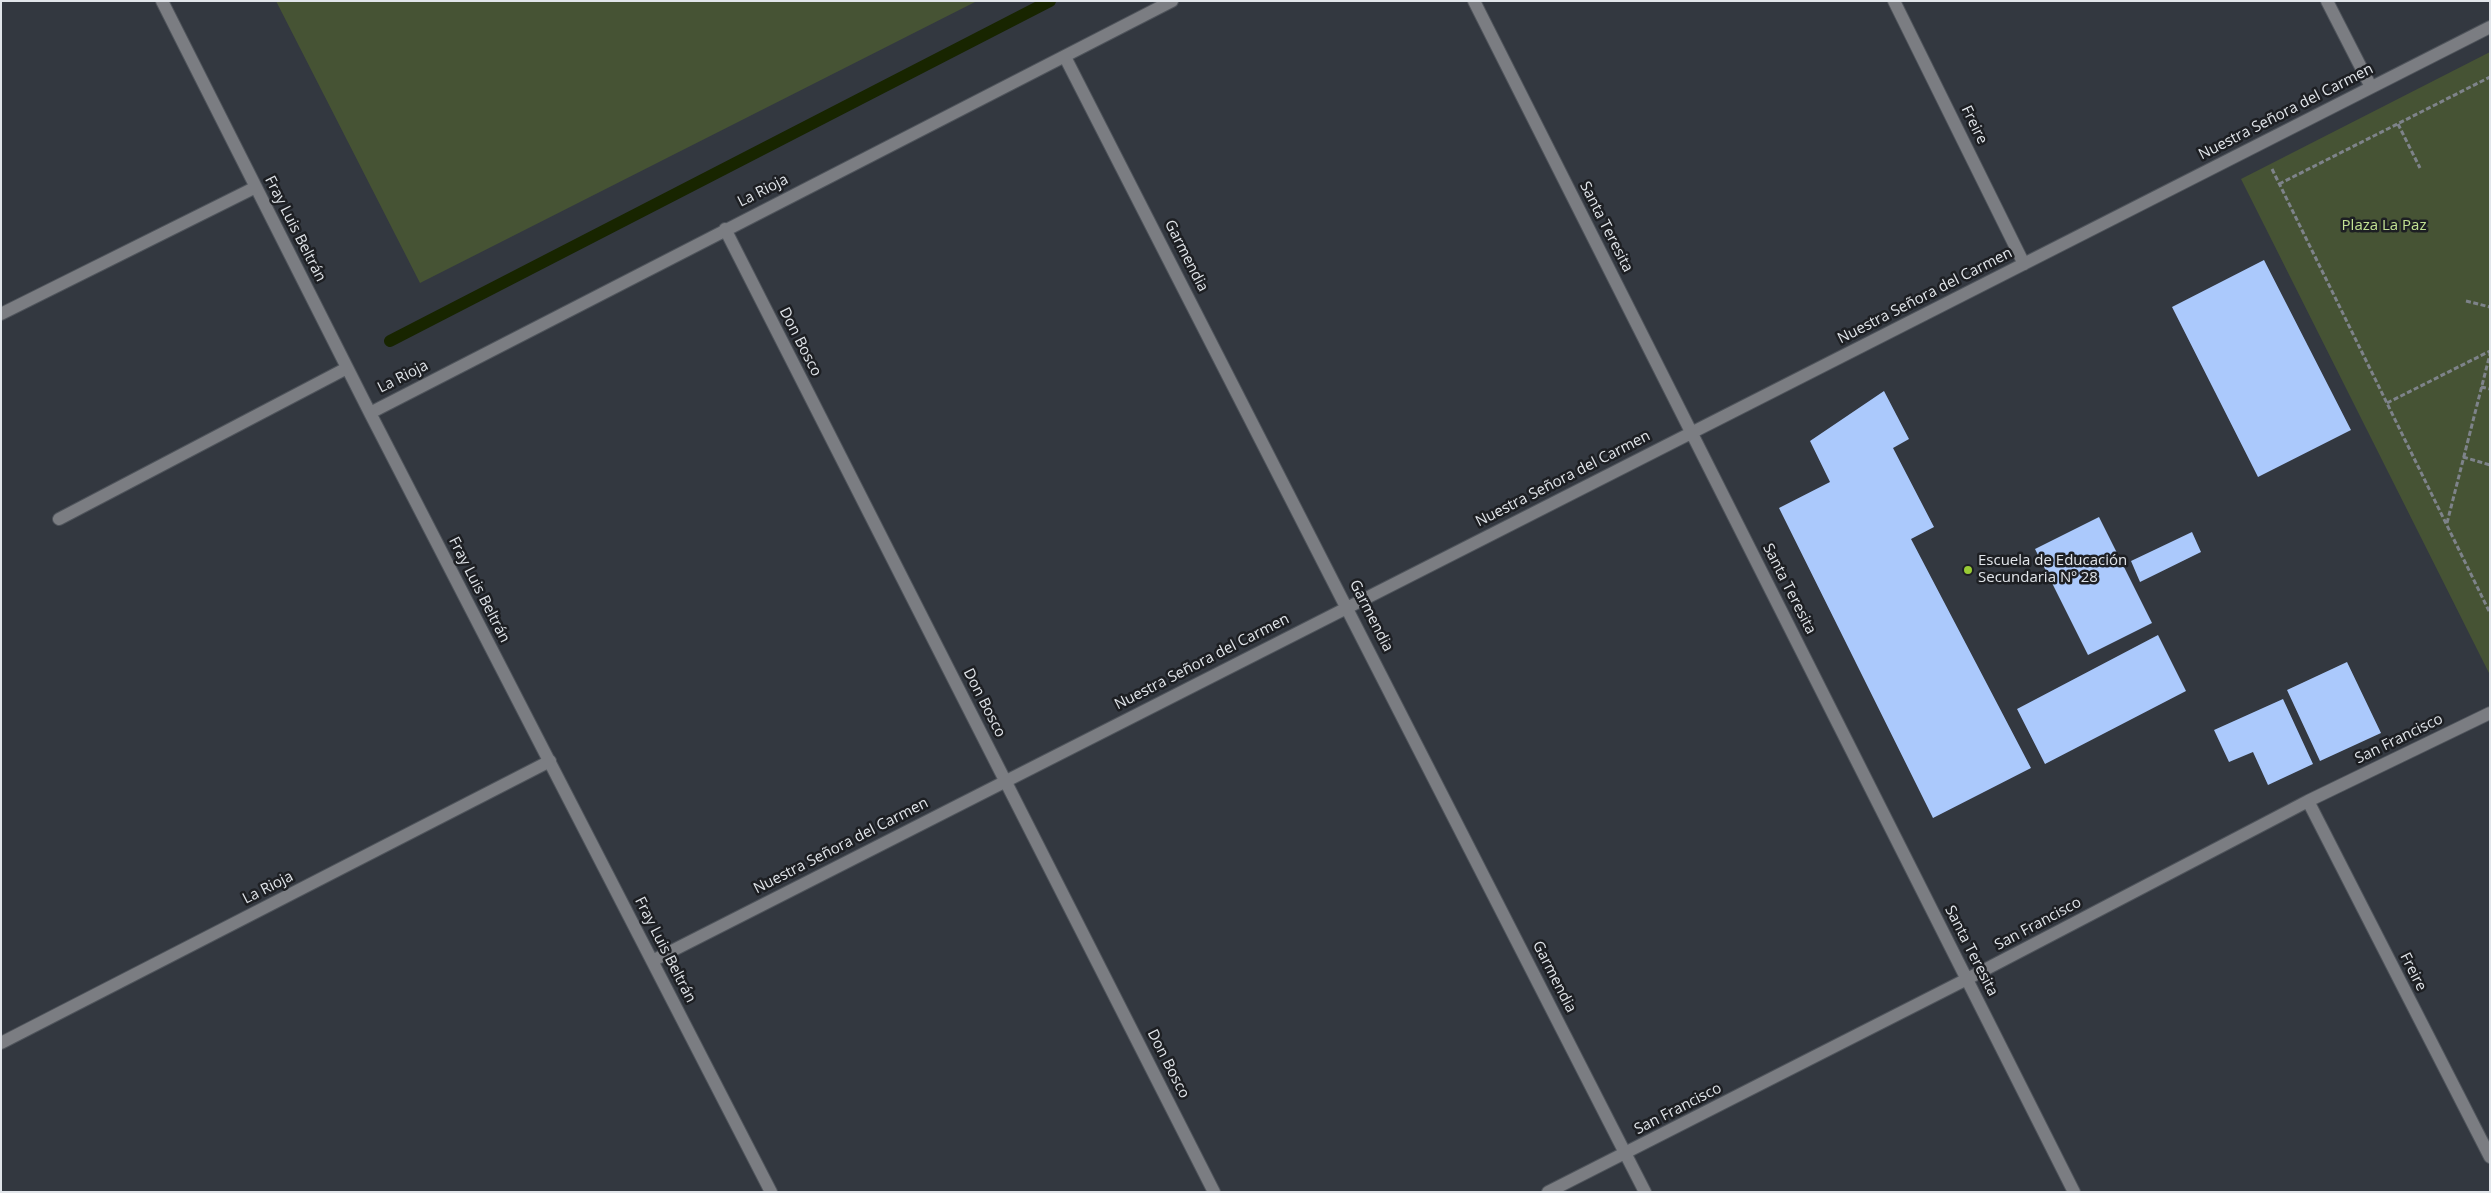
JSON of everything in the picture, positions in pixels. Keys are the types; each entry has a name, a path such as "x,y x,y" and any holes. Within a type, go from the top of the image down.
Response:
{"street":[{"name":"Fray Luis Beltrán","path":"162,1 370,413 771,1192"},
{"name":"La Rioja","path":"370,413 724,229 1172,1"},
{"name":"Santa Teresita","path":"1474,1 2074,1192"},
{"name":"Freire","path":"1894,1 2024,264"},
{"path":"2327,1 2370,87"},
{"name":"Nuestra Señora del Carmen","path":"652,961 2490,27"},
{"name":"Garmendia","path":"1065,57 1348,607 1645,1192"},
{"path":"1,314 256,188"},
{"name":"Don Bosco","path":"724,229 1214,1192"},
{"path":"59,519 347,368"},
{"name":"San Francisco","path":"1548,1192 1967,979 2308,801 2490,713"},
{"name":"La Rioja","path":"1,1043 550,762"},
{"name":"Freire","path":"2308,801 2490,1158"}],"path":[{"path":"2279,184 2490,77"},
{"path":"2398,124 2420,168"},
{"path":"2260,144 2490,613"},
{"path":"2466,301 2490,307"},
{"path":"2387,403 2490,352"},
{"path":"2446,524 2490,352"},
{"path":"2481,387 2490,389"},
{"path":"2463,457 2490,465"}],"green space":[{"path":"276,1 977,1 420,283"},
{"name":"Plaza La Paz","path":"2490,52 2490,675 2241,179"}],"building":[{"path":"2264,260 2351,430 2258,477 2172,307"},
{"path":"1884,391 1909,439 1893,448 1934,527 1911,539 2031,768 1933,818 1779,508 1830,482 1810,441"},
{"path":"2099,517 2152,623 2088,655 2035,549"},
{"path":"2192,532 2201,552 2140,582 2131,561"},
{"path":"2158,635 2186,691 2045,764 2017,709"},
{"path":"2347,662 2381,733 2320,761 2287,690"},
{"path":"2283,699 2313,764 2268,785 2253,752 2229,762 2214,730"}],"waterway":[{"path":"390,341 1050,1"}],"place":[{"name":"Escuela de Educación Secundaria Nº 28","path":"1968,570"}]}
